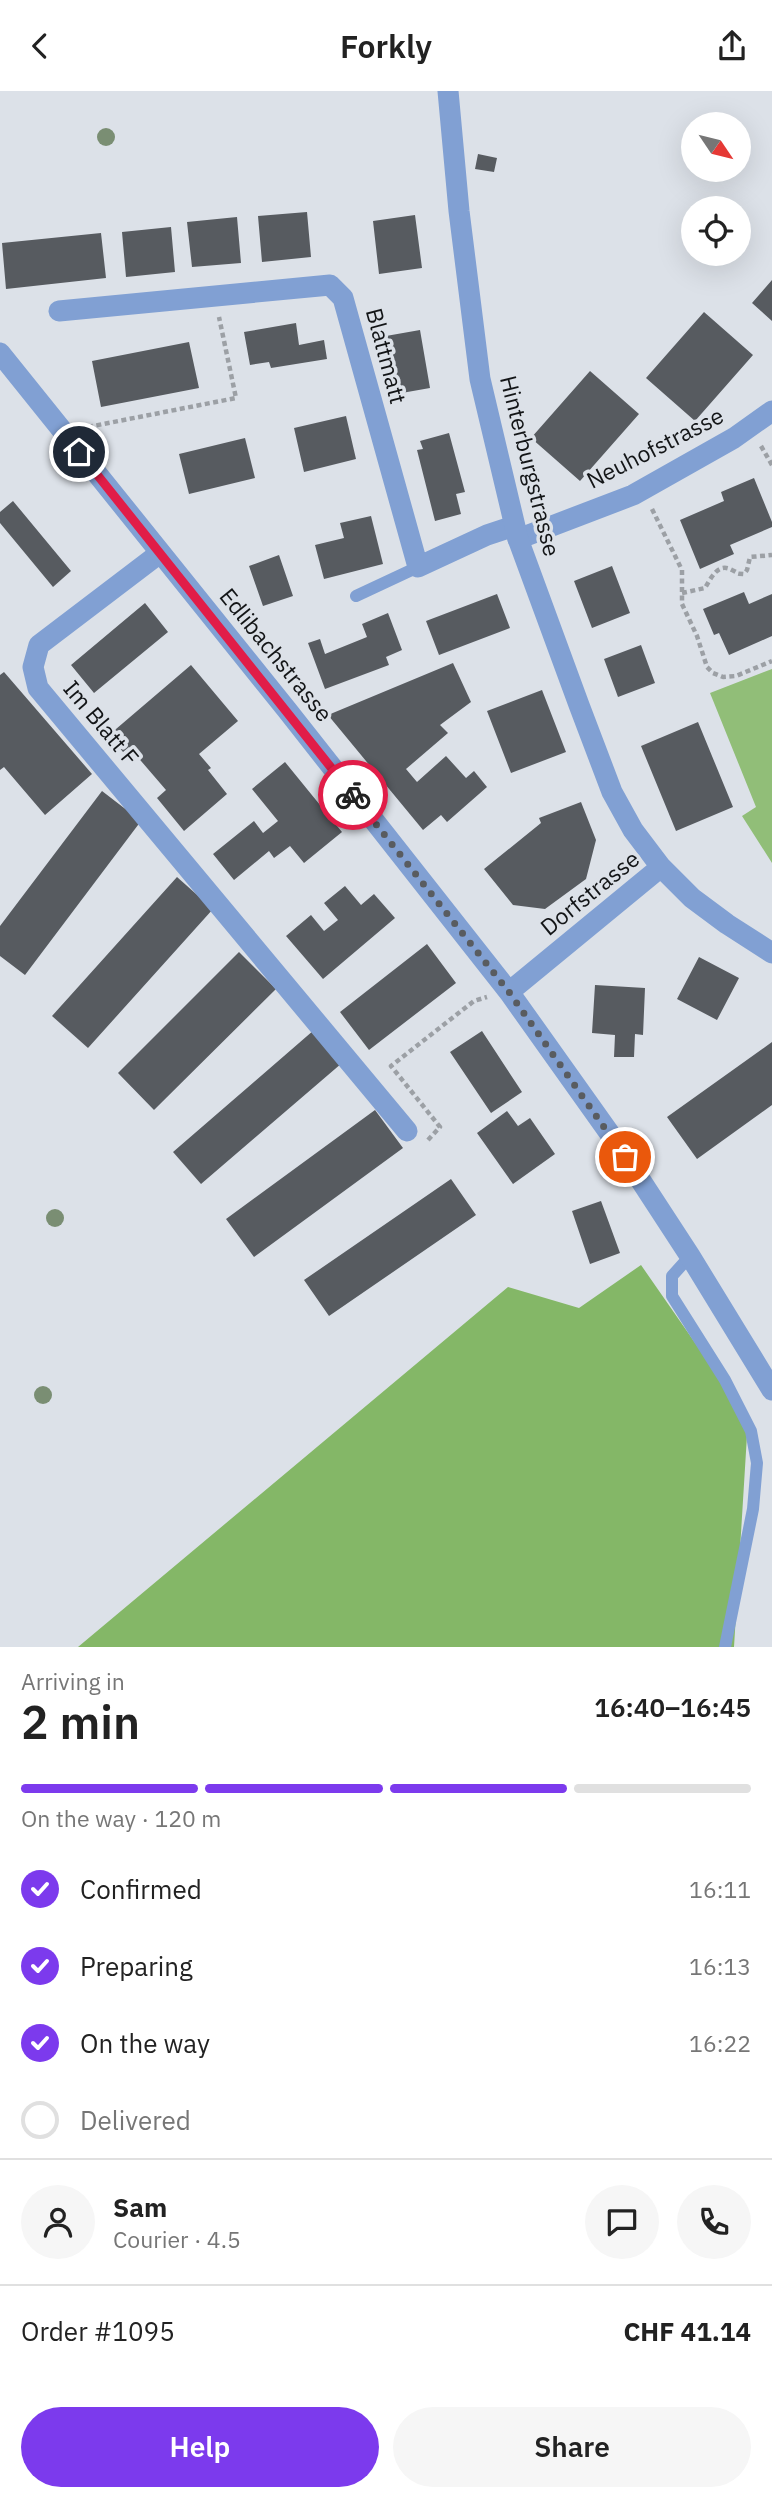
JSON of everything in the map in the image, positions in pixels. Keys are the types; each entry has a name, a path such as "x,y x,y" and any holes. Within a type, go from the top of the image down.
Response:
{"street":[{"name":"Hinterburgstrasse","path":"448,91 459,211 480,379 516,533 612,792 633,830 661,867"},
{"name":"Blattmatt","path":"59,311 330,285 343,298 418,567"},
{"name":"Edlibachstrasse","path":"0,353 509,992 615,1141 690,1256 772,1390"},
{"name":"Neuhofstrasse","path":"516,533 643,489 734,438 772,411"},
{"path":"418,567 487,535 516,533"},
{"name":"Im Blatt F","path":"160,553 39,645 33,667 38,688 407,1131"},
{"name":"Dorfstrasse","path":"509,992 661,867 692,898 772,953"}],"lane":[{"path":"356,596 418,567"},
{"path":"690,1256 673,1276 672,1296 725,1380 751,1431 757,1463 753,1509 725,1647"}],"path":[{"path":"63,432 236,398 215,296"},
{"path":"643,489 682,570 682,604 697,636 707,667 723,677 736,675 772,661"},
{"path":"682,593 705,588 715,572 723,568 744,574 750,557 772,555"},
{"path":"426,1142 440,1127 391,1066 474,1001 509,992"}],"green space":[{"path":"772,669 772,863 742,816 756,807 710,693"},
{"path":"641,1265 748,1419 734,1647 78,1647 508,1287 579,1308"}],"building":[{"path":"478,154 497,158 494,172 475,169"},
{"path":"307,212 311,257 262,262 258,216"},
{"path":"415,215 422,268 379,274 373,221"},
{"path":"237,217 241,263 192,267 187,222"},
{"path":"171,227 175,272 126,277 122,232"},
{"path":"101,233 106,278 6,289 2,243"},
{"path":"772,280 772,321 752,303"},
{"path":"704,312 753,355 695,421 646,378"},
{"path":"296,323 299,345 324,340 327,359 271,368 269,362 250,365 244,332"},
{"path":"420,330 430,388 396,394 386,336"},
{"path":"189,342 199,388 101,407 92,361"},
{"path":"590,371 639,414 580,481 531,438"},
{"path":"346,416 356,459 304,472 294,428"},
{"path":"449,433 465,492 456,494 461,514 435,521 417,450 423,449 420,441"},
{"path":"245,438 255,478 189,494 179,454"},
{"path":"754,478 772,527 730,545 734,554 700,569 680,520 724,501 721,492"},
{"path":"13,501 71,571 53,587 0,523 0,512"},
{"path":"371,516 383,564 324,579 315,545 344,538 340,523"},
{"path":"279,555 293,596 263,606 249,566"},
{"path":"612,566 630,613 592,628 574,581"},
{"path":"744,592 749,604 772,594 772,636 729,655 719,633 714,635 703,609"},
{"path":"497,594 510,628 439,655 426,621"},
{"path":"145,603 168,632 94,693 71,665"},
{"path":"388,613 402,650 386,657 389,665 325,689 308,643 320,639 325,654 367,637 362,624"},
{"path":"641,645 655,683 618,697 604,659"},
{"path":"453,663 471,702 440,725 448,733 406,769 417,782 446,756 466,778 474,771 487,787 447,822 441,815 423,830 328,715"},
{"path":"191,665 238,721 199,754 227,794 184,831 157,798 166,790 129,747 123,752 109,735"},
{"path":"4,672 92,774 45,815 4,767 0,770 0,675"},
{"path":"542,690 566,752 511,773 487,711"},
{"path":"698,722 733,807 676,831 641,746"},
{"path":"285,762 342,832 304,863 290,846 274,858 269,851 234,880 213,854 254,821 263,833 278,821 252,789"},
{"path":"102,791 141,821 25,975 0,956 0,926"},
{"path":"581,802 596,840 586,879 545,909 513,905 484,869 541,823 539,818"},
{"path":"177,877 213,909 88,1048 52,1016"},
{"path":"345,886 361,905 374,894 395,918 323,979 286,936 311,915 324,931 338,920 324,903"},
{"path":"427,944 456,983 369,1050 340,1012"},
{"path":"239,952 276,989 154,1110 118,1073"},
{"path":"699,957 739,978 717,1020 677,999"},
{"path":"595,985 645,988 643,1035 635,1034 634,1057 614,1057 615,1035 592,1033"},
{"path":"314,1030 342,1063 201,1184 173,1152"},
{"path":"482,1031 522,1092 491,1113 450,1052"},
{"path":"772,1042 772,1105 697,1159 667,1117"},
{"path":"375,1110 403,1148 254,1257 226,1219"},
{"path":"507,1111 518,1126 530,1118 555,1154 513,1184 477,1133"},
{"path":"451,1179 476,1215 329,1316 304,1280"},
{"path":"601,1201 620,1253 590,1264 572,1211"}],"way so far":[{"path":"353,795 509,992 625,1157"}],"route":[{"path":"79,452 353,795"}]}
